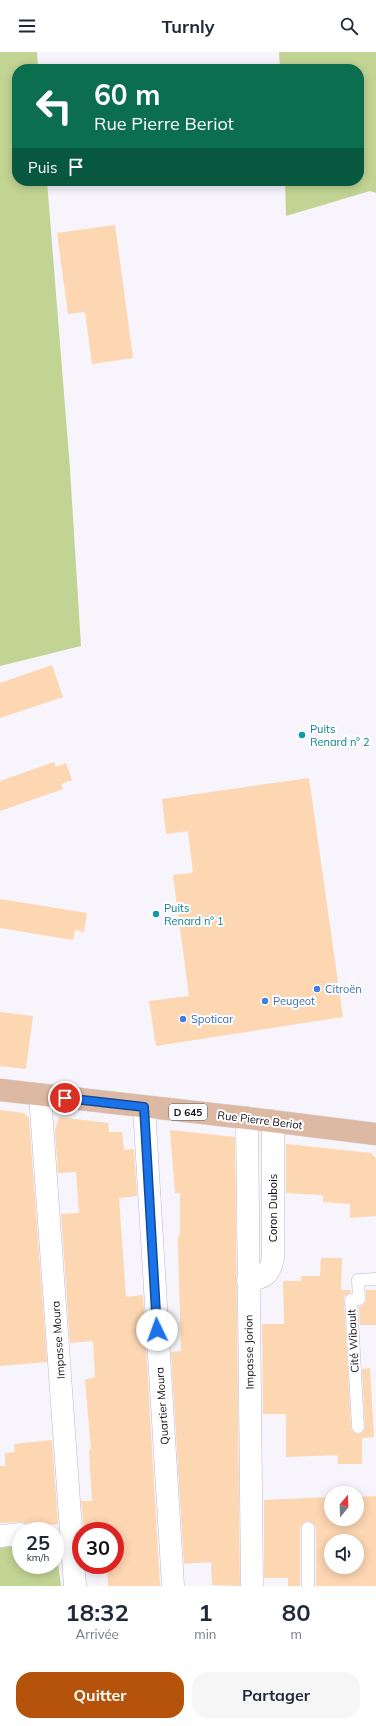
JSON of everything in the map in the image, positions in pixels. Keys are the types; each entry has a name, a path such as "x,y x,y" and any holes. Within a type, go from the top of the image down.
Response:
{"main road":[{"name":"Rue Pierre Beriot","path":"0,1090 376,1134"}],"street":[{"name":"Impasse Moura","path":"40,1095 63,1522"},
{"name":"Quartier Moura","path":"144,1107 173,1586"},
{"name":"Impasse Jorion","path":"247,1118 252,1586"},
{"name":"Coron Dubois","path":"248,1280 261,1278 267,1274 271,1268 273,1258 274,1121"},
{"name":"Impasse Moura","path":"64,1534 76,1586"},
{"path":"0,1536 12,1535"}],"lane":[{"name":"Cité Wibault","path":"358,1427 351,1300 359,1299 358,1280 376,1279"},
{"path":"308,1528 308,1586"}],"green space":[{"path":"0,52 37,52 38,64 12,64 12,186 47,186 70,469 81,646 0,666"},
{"path":"279,52 376,52 376,193 370,191 286,216 285,186 364,186 364,64 280,64"},
{"path":"12,1546 12,1574 59,1574 61,1586 0,1586 0,1548"}],"building":[{"path":"115,225 133,358 92,364 85,312 68,314 57,233"},
{"path":"52,665 63,697 0,718 0,683"},
{"path":"54,762 56,767 66,763 72,780 61,784 63,789 0,811 0,781"},
{"path":"309,778 343,1017 156,1046 149,1001 189,996 173,875 193,873 188,831 166,834 162,799"},
{"path":"0,899 87,913 84,932 75,930 73,940 0,928"},
{"path":"0,1012 33,1016 26,1069 0,1066"},
{"path":"0,1110 24,1113 29,1118 47,1362 0,1366"},
{"path":"59,1117 108,1123 109,1132 122,1132 124,1150 134,1149 137,1196 119,1198 126,1297 143,1295 160,1586 108,1586 107,1574 124,1574 124,1522 83,1522 81,1501 92,1501 89,1450 91,1449 85,1380 95,1377 93,1341 70,1343 61,1214 79,1213 76,1172 58,1173 55,1130"},
{"path":"170,1130 235,1137 240,1586 212,1585 211,1562 184,1564 171,1352 181,1351 178,1246 178,1235 180,1235 180,1193 175,1193"},
{"path":"286,1144 371,1153 376,1158 376,1216 350,1218 350,1204 323,1202 323,1195 286,1193"},
{"path":"321,1258 342,1258 341,1290 351,1290 351,1292 344,1296 344,1300 351,1427 352,1431 358,1434 362,1433 365,1427 362,1369 370,1368 374,1437 362,1438 362,1464 338,1464 338,1455 286,1457 286,1414 263,1414 262,1324 284,1324 283,1281 301,1281 301,1276 320,1276"},
{"path":"366,1290 376,1290 376,1325 360,1325 359,1307 366,1302"},
{"path":"52,1440 58,1522 0,1523 0,1466 5,1466 5,1453 15,1452 14,1444"},
{"path":"376,1496 376,1586 316,1586 316,1528 314,1524 308,1521 304,1522 300,1528 300,1586 288,1586 288,1578 264,1578 264,1500 324,1497 324,1526 364,1526 364,1497"}],"place":[{"name":"Puits Renard n° 2","path":"302,735"},
{"name":"Puits Renard n° 1","path":"156,914"},
{"name":"Citroën","path":"317,989"},
{"name":"Peugeot","path":"265,1001"},
{"name":"Spoticar","path":"183,1019"}],"route":[{"path":"65,1098 144,1107 157,1330"}]}
